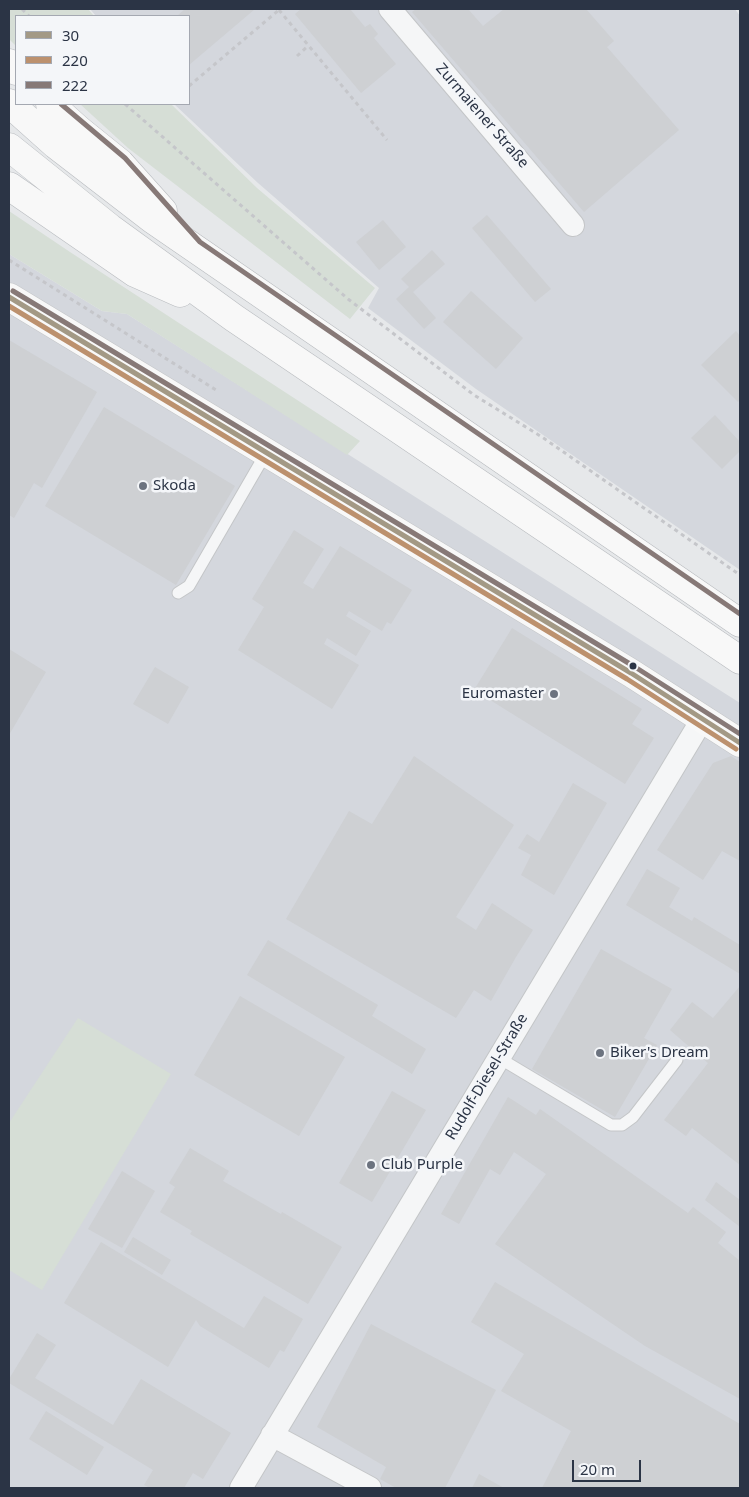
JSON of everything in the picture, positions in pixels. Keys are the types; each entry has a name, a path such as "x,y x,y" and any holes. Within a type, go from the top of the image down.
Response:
{"main road":[{"path":"9,103 71,156 152,219 740,623"},
{"path":"51,105 120,163 195,248"},
{"path":"9,148 110,228 234,318 740,660"},
{"path":"9,186 135,273 234,318"},
{"path":"9,297 703,718 740,743"}],"street":[{"name":"Zurmaiener Straße","path":"390,9 573,225"},
{"name":"Rudolf-Diesel-Straße","path":"241,1488 703,718"},
{"path":"272,1435 370,1488"}],"lane":[{"path":"178,593 189,586 266,453"},
{"path":"499,1058 611,1125 622,1125 632,1117 677,1060"}],"path":[{"path":"190,85 279,9 387,140"},
{"path":"297,56 308,46"},
{"path":"126,105 364,311 474,395 542,437 740,574"},
{"path":"9,260 219,392"}],"shaded area":[{"path":"9,9 88,9 93,15 15,15 15,45 9,39"},
{"path":"90,9 735,9 740,16 740,570 476,389 368,308 379,288 258,183 175,105 190,105 190,15 95,15"},
{"path":"81,105 172,105 257,188 375,288 350,319 128,148"},
{"path":"9,211 360,441 347,455 127,314 102,311 9,254"},
{"path":"9,254 102,311 127,314 740,703 740,1488 9,1488"},
{"path":"78,1018 171,1074 42,1290 9,1270 9,1123"}],"building":[{"path":"185,9 255,9 190,64 190,15 178,15"},
{"path":"301,9 350,9 365,27 370,24 378,34 374,38 396,64 361,93 295,14"},
{"path":"416,9 468,9 483,26 504,9 586,9 614,41 607,47 679,130 584,212 412,12"},
{"path":"487,215 551,289 535,302 472,228"},
{"path":"383,220 406,247 379,270 356,242"},
{"path":"432,250 445,264 413,292 436,318 424,329 396,299 409,287 401,279"},
{"path":"471,291 523,338 496,369 443,322"},
{"path":"736,331 740,336 740,400 738,402 701,365"},
{"path":"9,340 97,392 42,488 34,483 14,518 9,515"},
{"path":"104,407 235,486 176,585 45,506"},
{"path":"715,415 740,442 740,451 722,469 691,438"},
{"path":"294,530 324,549 303,583 313,589 340,546 412,590 391,624 387,622 382,631 349,611 346,616 371,631 356,656 327,638 324,644 359,665 332,709 238,650 264,607 252,599"},
{"path":"512,628 642,709 632,724 654,738 625,784 474,690"},
{"path":"9,649 46,672 9,735"},
{"path":"155,667 189,687 168,724 133,704"},
{"path":"414,756 514,825 456,917 476,930 492,903 533,930 491,1001 474,990 456,1018 286,919 349,811 372,824"},
{"path":"731,756 740,762 740,861 722,851 703,880 657,850 713,763"},
{"path":"573,783 607,803 554,895 521,875 531,855 518,848 527,834 539,842"},
{"path":"647,869 680,888 669,907 692,921 694,917 740,945 740,974 626,905"},
{"path":"268,940 378,1005 372,1016 426,1049 412,1074 247,975"},
{"path":"601,949 672,989 644,1038 657,1045 615,1117 532,1069"},
{"path":"740,986 740,1165 692,1128 686,1136 664,1120 708,1063 670,1030 692,1002 713,1018"},
{"path":"240,996 345,1057 299,1136 194,1075"},
{"path":"392,1091 426,1110 372,1202 339,1183"},
{"path":"508,1097 536,1115 540,1109 688,1213 693,1207 726,1232 718,1243 740,1261 740,1399 645,1346 495,1244 546,1174 514,1152 500,1175 490,1169 459,1224 441,1214"},
{"path":"190,1148 229,1171 223,1181 281,1214 282,1212 342,1247 308,1304 190,1234 192,1231 160,1212 175,1187 169,1183"},
{"path":"122,1171 155,1191 122,1248 88,1229"},
{"path":"716,1182 740,1200 740,1227 705,1200"},
{"path":"133,1237 171,1260 162,1275 124,1252"},
{"path":"101,1242 244,1328 264,1296 303,1319 284,1352 280,1350 269,1368 200,1326 196,1320 168,1367 64,1303"},
{"path":"495,1282 740,1424 740,1488 542,1488 571,1431 501,1391 524,1354 471,1322"},
{"path":"371,1324 496,1390 445,1488 396,1488 380,1479 386,1467 317,1427"},
{"path":"37,1333 56,1345 35,1378 113,1425 141,1379 231,1433 203,1479 193,1473 184,1488 150,1488 144,1485 153,1470 9,1383 9,1379"},
{"path":"46,1411 104,1447 87,1475 29,1439"},
{"path":"479,1474 504,1488 472,1488"}],"transit line":[{"name":"222","path":"62,105 125,158 200,242 740,614"},
{"name":"222","path":"13,291 635,667 740,734"},
{"name":"30","path":"9,297 631,673 740,743"},
{"name":"220","path":"9,306 627,679 736,749"}],"place":[{"name":"Skoda","path":"143,486"},
{"name":"Euromaster","path":"554,694"},
{"name":"Biker's Dream","path":"600,1053"},
{"name":"Club Purple","path":"371,1165"}]}
